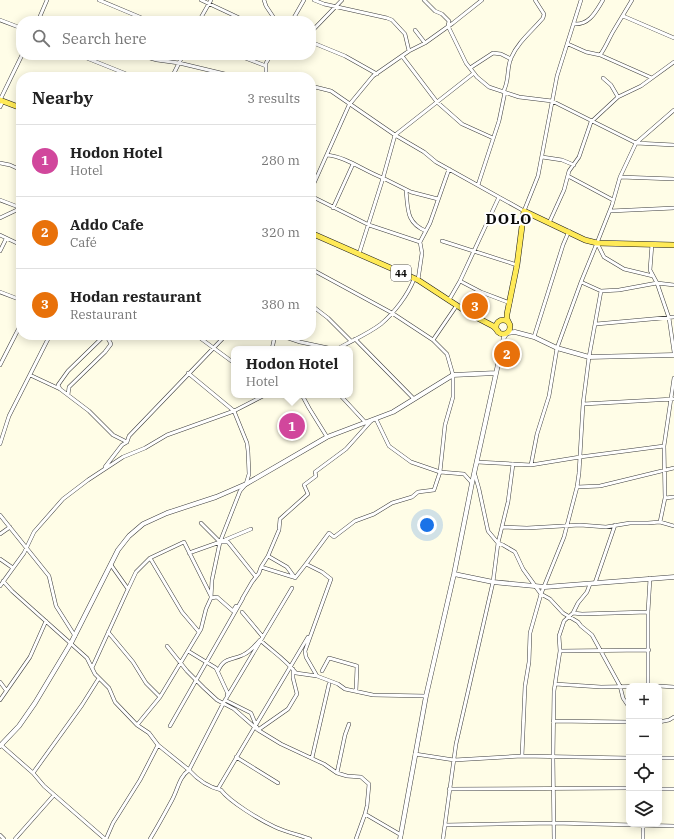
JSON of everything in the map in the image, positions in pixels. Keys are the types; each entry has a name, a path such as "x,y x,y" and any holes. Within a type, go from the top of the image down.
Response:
{"main road":[{"path":"2,100 16,106"},
{"path":"486,321 501,334 507,333 509,330 510,325 507,319 507,314 517,265 524,211 569,231 585,240 597,243 674,245"},
{"name":"44","path":"316,235 416,280 470,314 486,321"},
{"path":"498,331 497,325 507,314"},
{"path":"486,321 493,323 505,321 510,325"}],"street":[{"path":"40,16 47,0"},
{"path":"99,0 137,16"},
{"path":"201,0 210,2 237,16"},
{"path":"264,0 273,16"},
{"path":"295,16 304,0"},
{"path":"314,0 324,4 392,20 404,34 409,51"},
{"path":"316,27 342,0"},
{"path":"424,0 435,11 442,14 449,20 448,26 459,51 474,73 489,87 519,97 552,101 591,122 636,143 674,145"},
{"path":"316,179 349,105 373,76 409,51 425,43 482,0"},
{"path":"478,185 499,121 504,92 508,80 508,66 525,37 543,18 544,14 534,0"},
{"path":"316,87 331,91 349,105 424,152 436,162 524,211 538,176 557,76 581,0"},
{"path":"574,24 580,24 588,21 603,0"},
{"path":"600,54 606,48 614,30 632,0"},
{"path":"202,16 210,2"},
{"path":"623,16 674,38"},
{"path":"0,20 16,25"},
{"path":"415,30 425,43"},
{"path":"316,44 344,56 377,74"},
{"path":"568,44 586,52 600,54 652,78"},
{"path":"470,68 493,53 501,54 511,59"},
{"path":"402,56 437,102 462,124 493,138"},
{"path":"0,107 20,60"},
{"path":"92,60 122,72"},
{"path":"157,60 179,63 217,72"},
{"path":"174,72 180,60"},
{"path":"250,60 266,66"},
{"path":"266,72 266,63 268,60"},
{"path":"549,223 564,190 569,171 579,157 591,122 618,97 641,86 674,62"},
{"path":"359,254 395,135 474,73"},
{"path":"603,78 611,85 618,97"},
{"path":"531,465 537,434 549,396 557,348 581,282 610,211 620,177 636,143 674,110"},
{"path":"327,155 344,159 406,190 438,199"},
{"path":"542,157 562,160 574,165"},
{"path":"0,163 16,168"},
{"path":"333,208 353,164"},
{"path":"342,346 381,324 392,313 416,280 422,252 420,242 430,223 449,169"},
{"path":"568,176 613,200"},
{"path":"620,177 674,179"},
{"path":"406,190 409,216 416,226 426,231"},
{"path":"449,300 460,281 499,197"},
{"path":"316,199 369,225 420,242"},
{"path":"0,200 16,206"},
{"path":"610,211 674,208"},
{"path":"0,218 16,210"},
{"path":"534,337 563,245 569,231"},
{"path":"0,235 16,243"},
{"path":"0,251 6,239"},
{"path":"442,241 517,265"},
{"path":"597,243 604,257 624,269 653,276"},
{"path":"365,814 401,837 426,696 454,574 502,342 507,333 515,332 534,337 557,348 589,357 674,353 669,318 657,282 650,270 652,244"},
{"path":"295,578 329,533 334,536 355,522 374,514 392,503 412,497 418,492 434,490 440,472 445,425 453,397 453,375 447,354 433,340 392,313 316,272"},
{"path":"460,281 481,292 510,303"},
{"path":"581,282 601,291 619,290 657,282 674,286"},
{"path":"522,756 525,686 529,662 530,633 541,594 545,587 566,527 577,487 583,404 589,357 601,291"},
{"path":"0,292 16,298"},
{"path":"433,340 457,305"},
{"path":"316,309 353,340 414,400"},
{"path":"596,324 674,317"},
{"path":"510,325 512,330 515,332"},
{"path":"498,331 502,342"},
{"path":"0,365 16,334"},
{"path":"0,444 9,416 48,340"},
{"path":"60,389 58,385 68,371 100,340"},
{"path":"68,395 69,387 105,352 111,344 108,340"},
{"path":"203,340 231,360"},
{"path":"102,470 122,445 127,442 129,436 221,340"},
{"path":"294,340 319,346"},
{"path":"137,725 160,697 199,632 211,597 212,580 220,542 240,491 246,484 249,474 247,443 234,411 188,373"},
{"path":"158,746 105,839 54,795 33,773 1,745 36,703 75,636 118,550 129,536 143,524 167,513 216,497 246,484 327,437 393,412 453,375 496,373"},
{"path":"30,375 60,389 89,411 114,435 127,442"},
{"path":"660,522 664,498 664,446 673,399 674,378"},
{"path":"0,586 13,568 34,532 63,498 123,457 145,448 167,435 234,411 259,398"},
{"path":"304,398 327,437"},
{"path":"343,398 366,423"},
{"path":"583,404 673,399"},
{"path":"374,419 389,446 411,462 440,472 464,474 472,483"},
{"path":"170,726 243,598 259,573 275,541 279,530 280,519 308,494 304,485 316,476 315,472 346,449 374,419"},
{"path":"477,462 531,465 664,446"},
{"path":"444,839 458,737 493,582 498,543 508,502 513,464"},
{"path":"577,487 600,486 674,468"},
{"path":"474,473 488,531 498,543 503,544 515,552 523,569 541,594 550,599 563,613 569,616 592,635 620,686 626,703"},
{"path":"664,498 674,497"},
{"path":"0,516 10,526 49,576 56,606 75,636"},
{"path":"502,527 566,527 580,525 606,527 630,523 660,522 674,526"},
{"path":"201,523 220,542 228,542 256,577"},
{"path":"554,839 552,757 555,684 560,651 559,636 564,621 573,613 592,583 614,525"},
{"path":"0,534 10,526"},
{"path":"189,553 251,529"},
{"path":"92,668 136,572 150,558 184,542 211,597"},
{"path":"268,556 287,567 295,578"},
{"path":"150,558 182,612 199,632"},
{"path":"0,559 13,568"},
{"path":"306,564 322,572 331,579 305,654 317,676"},
{"path":"111,565 128,589"},
{"path":"261,567 295,578"},
{"path":"454,574 493,582 535,587 674,577"},
{"path":"648,683 648,612 650,578"},
{"path":"3,581 12,591 87,658 94,674 109,688 115,702 137,725 149,733 158,746 197,778 214,788 221,790 225,796 238,805 275,827 310,839"},
{"path":"224,701 292,588"},
{"path":"211,597 217,597 232,610 243,598"},
{"path":"242,612 263,637"},
{"path":"573,613 648,612"},
{"path":"0,700 30,657 46,621"},
{"path":"219,787 312,631"},
{"path":"108,632 133,662 146,683 160,697"},
{"path":"188,650 216,668 218,671 219,665 224,661 243,655 250,651 260,640 296,673 317,676 338,684 345,689 373,696 426,696"},
{"path":"167,646 204,688 217,700 234,709 258,730 280,744 312,758 338,773 347,776 361,777 370,784 368,806 356,839"},
{"path":"560,651 648,650"},
{"path":"322,671 329,658 357,666 356,691"},
{"path":"150,839 173,799 179,781 189,770 228,694 216,668"},
{"path":"258,730 288,709 297,694 293,678 293,669"},
{"path":"33,773 82,705 99,678"},
{"path":"0,682 6,690"},
{"path":"312,758 329,684"},
{"path":"555,684 601,687 626,686"},
{"path":"662,686 674,687"},
{"path":"224,701 251,713 258,730"},
{"path":"662,721 674,717"},
{"path":"553,721 626,722"},
{"path":"338,773 345,735 349,724"},
{"path":"415,754 454,760 522,756 626,758"},
{"path":"236,758 278,783"},
{"path":"662,758 674,758"},
{"path":"450,789 626,788"},
{"path":"662,789 674,790"},
{"path":"15,839 54,795"},
{"path":"445,826 554,823 626,824"},
{"path":"662,825 674,826"},
{"path":"643,827 643,839"},
{"path":"0,835 4,839"}],"place":[{"name":"Hodan restaurant","path":"475,306"},
{"name":"Addo Cafe","path":"507,354"},
{"name":"Hodon Hotel","path":"292,426"}],"district":[{"name":"DOLO","path":"509,218"}]}
